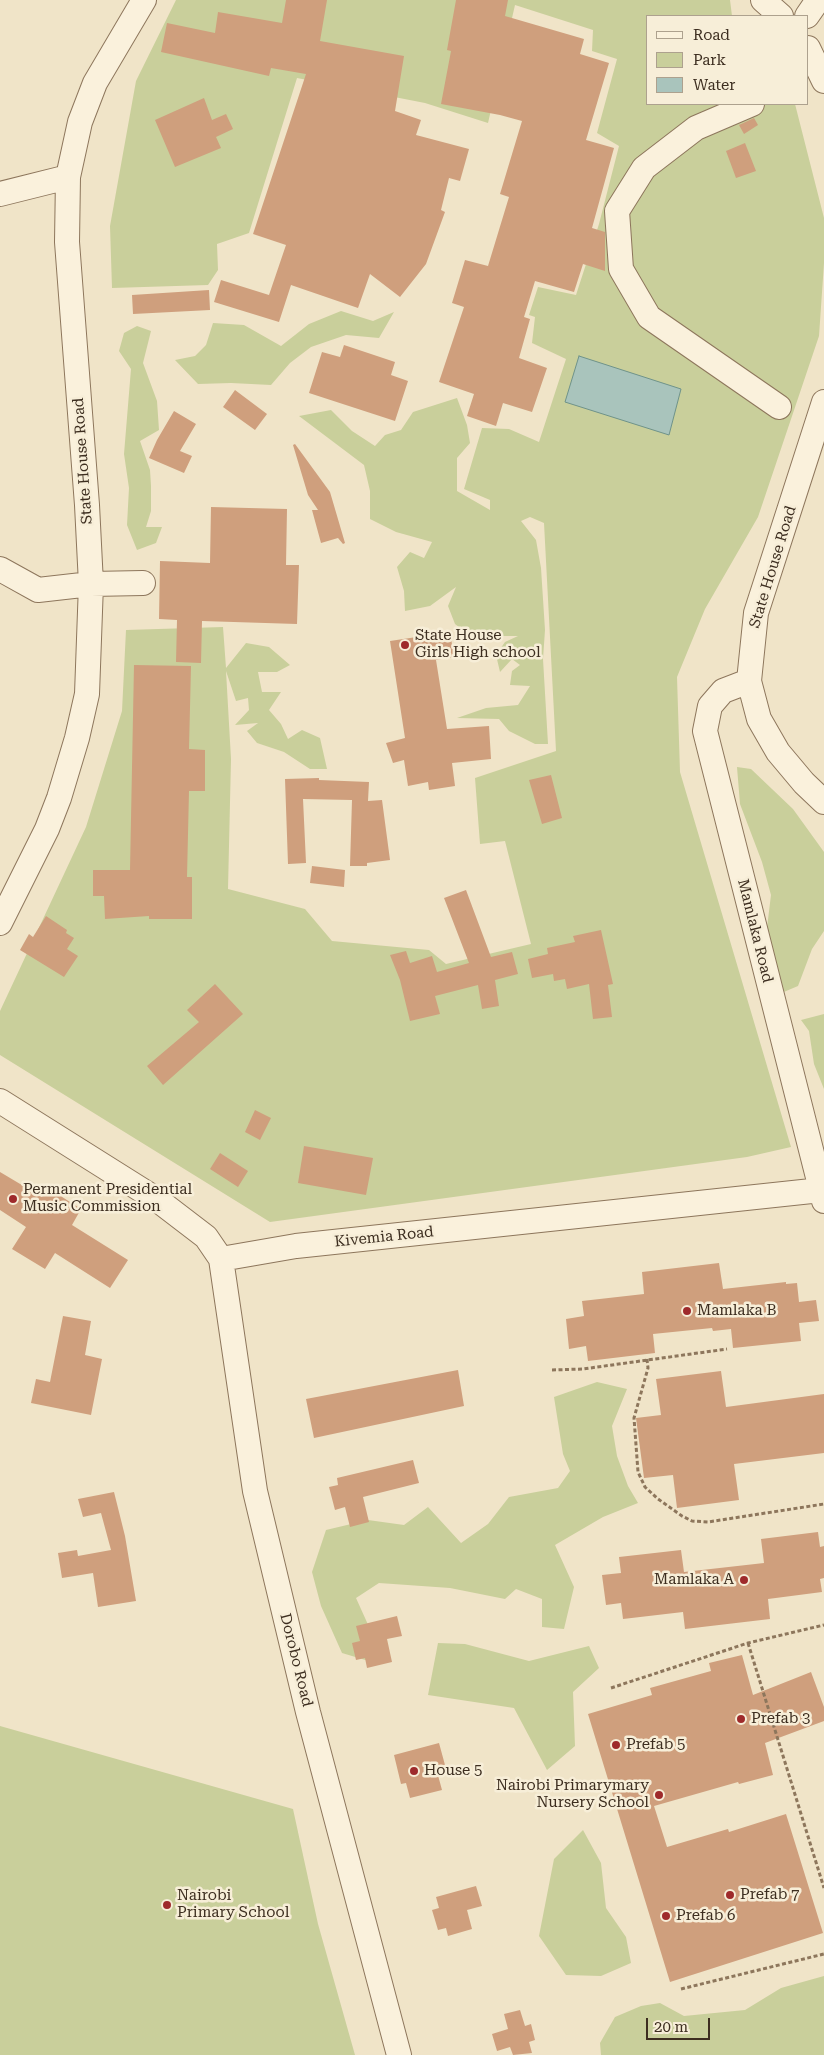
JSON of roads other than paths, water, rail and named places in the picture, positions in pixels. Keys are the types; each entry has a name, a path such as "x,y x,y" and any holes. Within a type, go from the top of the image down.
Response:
{"street":[{"name":"State House Road","path":"0,923 47,829 59,798 77,738 87,694 91,584 67,242 68,177 80,122 95,83 144,0"},
{"path":"763,0 779,15"},
{"path":"808,15 818,0"},
{"path":"809,51 818,78"},
{"path":"750,105 696,128 644,168 617,211 621,268 649,317 779,407"},
{"path":"0,194 68,177"},
{"name":"State House Road","path":"822,415 756,613 749,681 759,719 778,752 804,783 824,802"},
{"path":"0,569 38,590 91,584 143,584"},
{"name":"Mamlaka Road","path":"749,681 723,691 710,706 705,731 823,1193"},
{"path":"0,1101 166,1206 206,1237 221,1259"},
{"name":"Kivemia Road","path":"221,1259 296,1246 823,1193"},
{"name":"Dorobo Road","path":"221,1259 255,1492 308,1712 399,2055"}],"water":[{"path":"579,356 681,389 669,435 565,402"}],"place":[{"name":"State House Girls High school","path":"405,645"},
{"name":"Permanent Presidential Music Commission","path":"13,1199"},
{"name":"Mamlaka B","path":"687,1311"},
{"name":"Mamlaka A","path":"744,1580"},
{"name":"Prefab 3","path":"741,1719"},
{"name":"Prefab 5","path":"616,1745"},
{"name":"House 5","path":"414,1771"},
{"name":"Nairobi Primarymary Nursery School","path":"659,1795"},
{"name":"Prefab 7","path":"730,1895"},
{"name":"Nairobi Primary School","path":"167,1905"},
{"name":"Prefab 6","path":"666,1916"}]}
